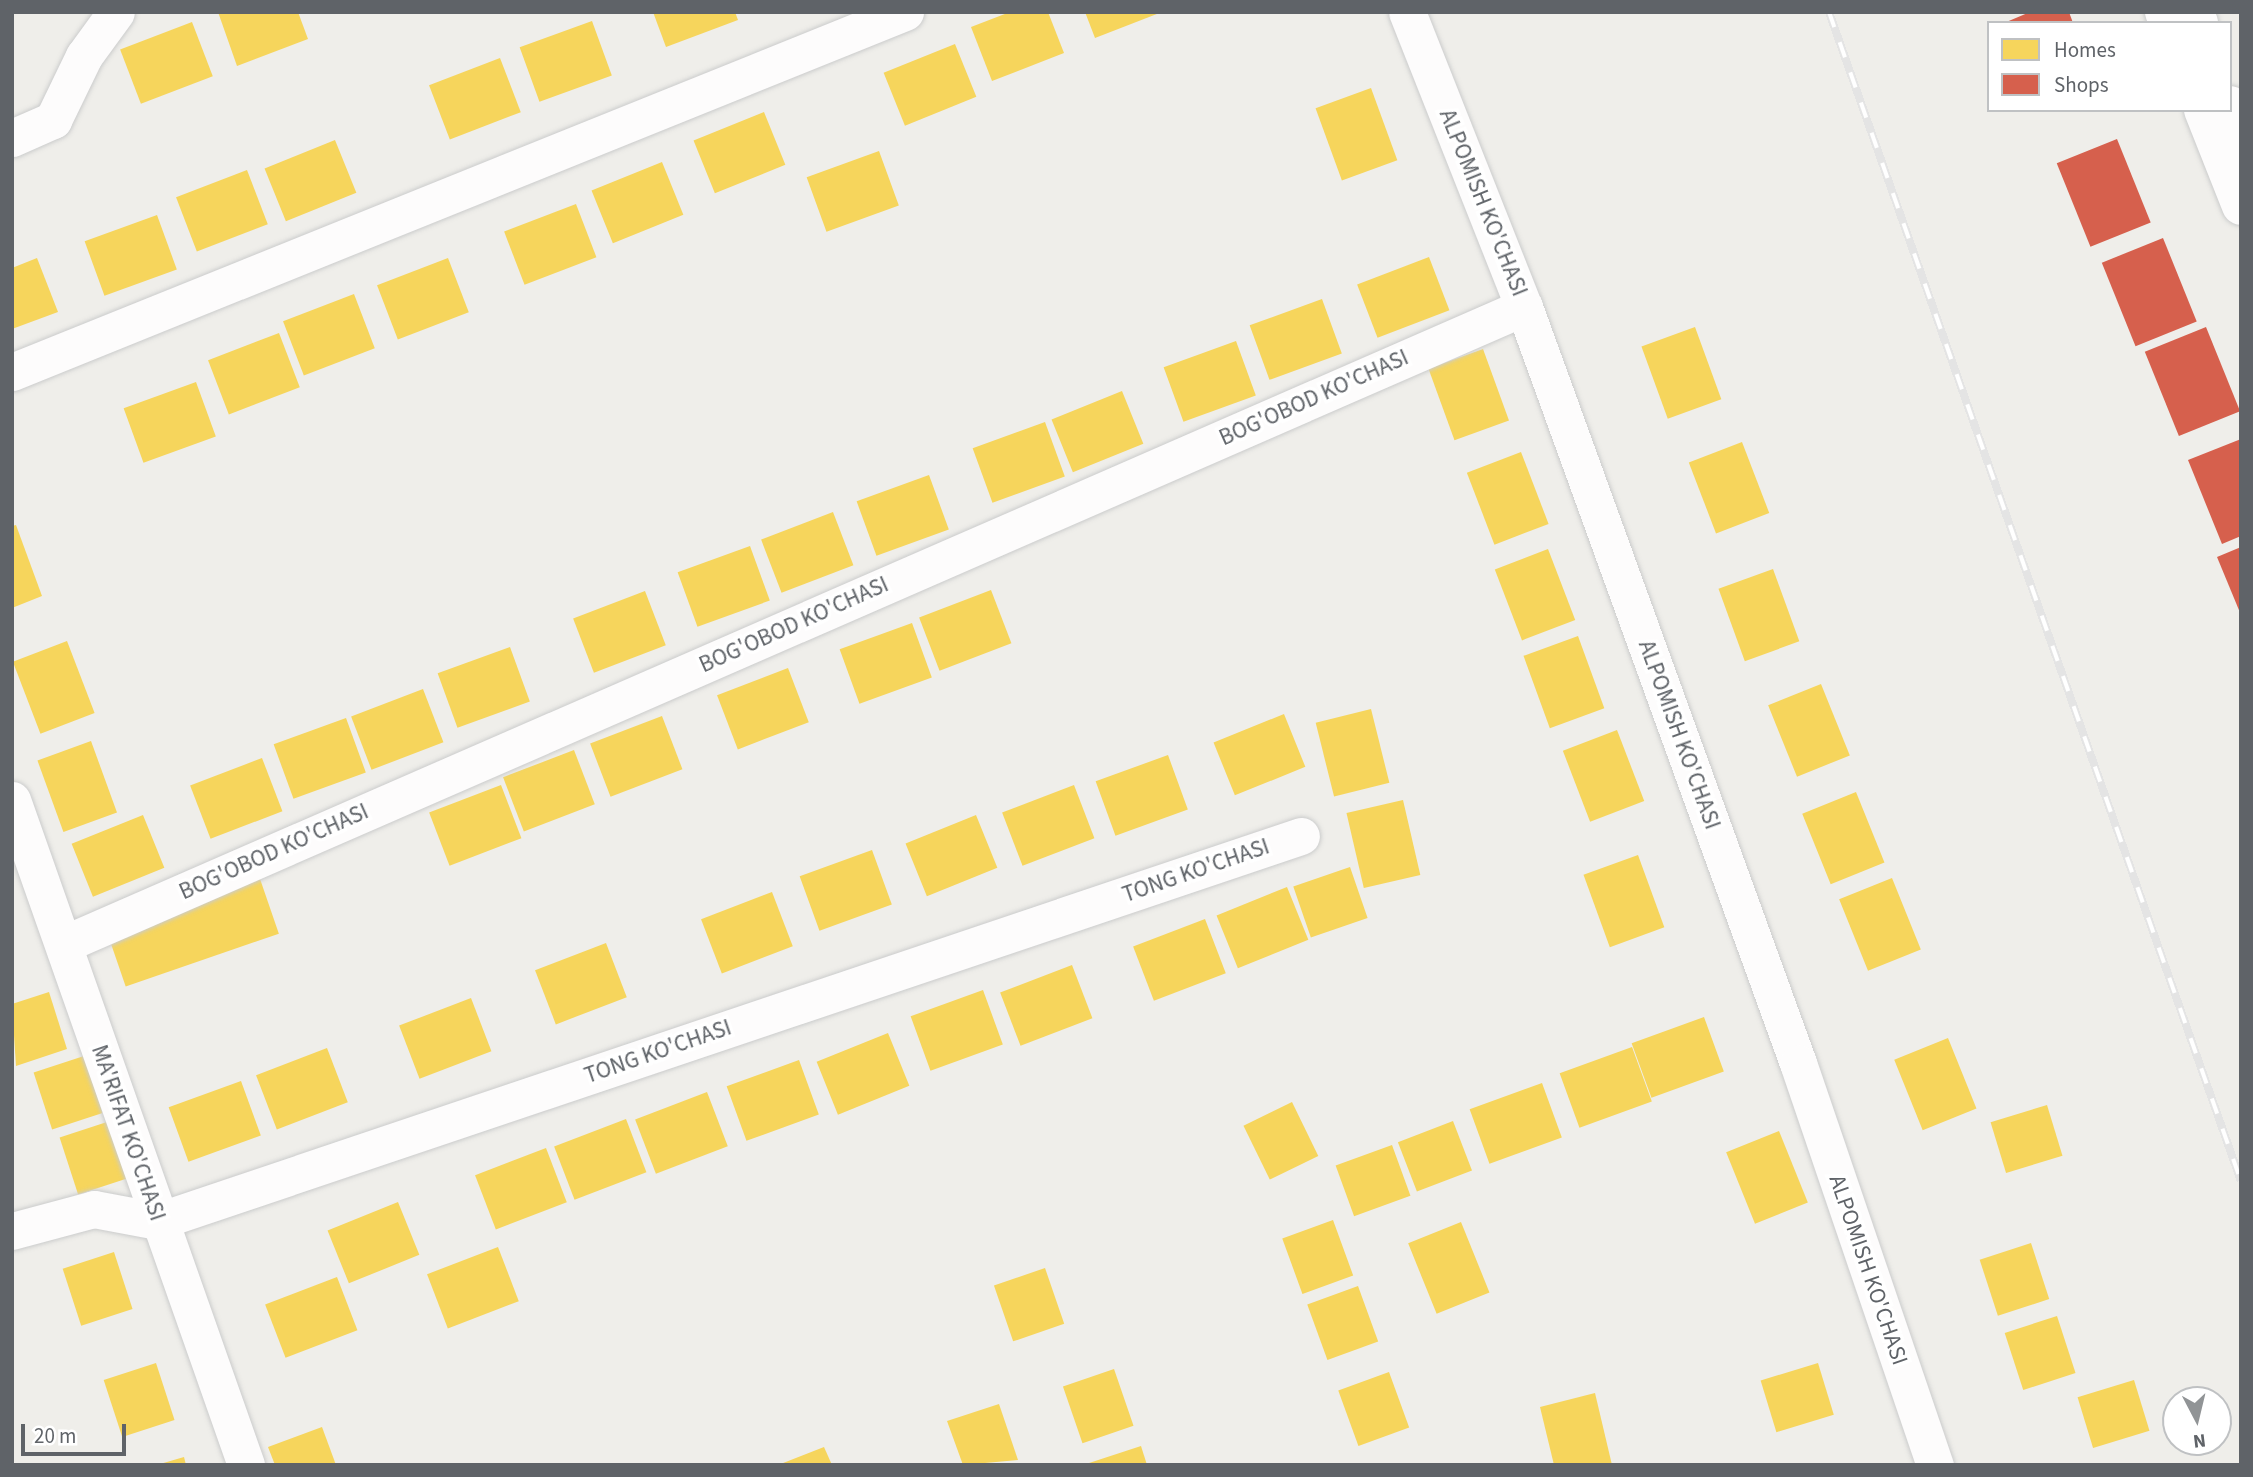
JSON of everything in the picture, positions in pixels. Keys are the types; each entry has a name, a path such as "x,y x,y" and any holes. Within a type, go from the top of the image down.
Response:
{"main road":[{"path":"2232,110 2241,132"},
{"path":"2204,112 2241,206"}],"street":[{"path":"12,138 52,120 84,56 117,12"},
{"path":"12,372 905,12"},
{"name":"ALPOMISH KO'CHASI","path":"1407,12 1524,307 1793,1050 1935,1465"},
{"name":"BOG'OBOD KO'CHASI","path":"64,944 1524,307"},
{"name":"MA'RIFAT KO'CHASI","path":"12,800 246,1465"},
{"name":"TONG KO'CHASI","path":"12,1231 94,1209 158,1221 1301,836"}],"building: Homes":[{"path":"218,12 298,12 308,39 237,66"},
{"path":"653,12 735,12 738,20 666,47"},
{"path":"1010,12 1048,12 1064,53 992,81 971,27"},
{"path":"1085,12 1162,12 1095,38"},
{"path":"592,21 612,76 539,102 520,47"},
{"path":"192,22 213,76 141,104 120,50"},
{"path":"955,44 976,97 905,126 884,73"},
{"path":"500,58 521,112 450,139 429,85"},
{"path":"1371,88 1397,160 1342,181 1316,108"},
{"path":"764,112 785,165 715,193 694,140"},
{"path":"335,140 356,193 286,221 265,168"},
{"path":"879,151 899,206 826,232 807,177"},
{"path":"662,162 683,215 613,243 592,190"},
{"path":"247,170 268,224 197,251 176,197"},
{"path":"576,204 596,257 525,285 504,232"},
{"path":"157,215 177,270 104,296 85,241"},
{"path":"1429,257 1449,310 1378,338 1357,285"},
{"path":"37,258 58,312 12,329 12,268"},
{"path":"448,258 469,312 398,339 377,285"},
{"path":"354,294 375,348 304,375 283,321"},
{"path":"1322,299 1342,354 1269,380 1250,325"},
{"path":"1695,327 1721,399 1668,419 1641,346"},
{"path":"279,333 300,387 229,414 208,360"},
{"path":"1236,341 1256,396 1183,422 1164,367"},
{"path":"1483,349 1509,420 1454,440 1428,369"},
{"path":"196,382 216,437 143,463 124,408"},
{"path":"1122,391 1143,444 1073,472 1052,419"},
{"path":"1045,422 1065,477 992,503 973,448"},
{"path":"1742,442 1769,513 1716,533 1689,462"},
{"path":"1521,452 1549,524 1494,545 1467,473"},
{"path":"929,475 949,530 876,556 857,501"},
{"path":"833,512 853,565 782,593 761,540"},
{"path":"16,525 42,596 12,608 12,526"},
{"path":"750,546 770,601 697,627 678,572"},
{"path":"1548,549 1575,620 1522,640 1495,569"},
{"path":"1773,569 1799,641 1745,661 1718,589"},
{"path":"991,590 1011,643 940,671 919,618"},
{"path":"645,591 666,645 594,673 573,619"},
{"path":"912,623 932,678 859,704 840,649"},
{"path":"1578,636 1604,708 1550,728 1523,656"},
{"path":"67,641 95,713 40,734 13,662"},
{"path":"510,647 530,702 457,728 438,673"},
{"path":"788,668 809,722 738,749 717,695"},
{"path":"1821,684 1850,755 1797,777 1768,705"},
{"path":"423,689 443,742 372,770 351,717"},
{"path":"1371,709 1389,783 1334,797 1316,723"},
{"path":"1284,714 1305,767 1235,795 1214,742"},
{"path":"662,716 682,769 611,797 590,744"},
{"path":"346,718 366,773 293,799 274,744"},
{"path":"1617,730 1644,801 1590,822 1563,751"},
{"path":"91,741 117,812 63,832 37,760"},
{"path":"574,750 595,804 524,831 503,777"},
{"path":"1168,755 1188,810 1115,836 1096,781"},
{"path":"262,758 282,811 211,839 190,786"},
{"path":"501,785 521,838 450,866 429,813"},
{"path":"1074,785 1094,838 1023,866 1002,813"},
{"path":"1856,792 1884,862 1831,884 1802,814"},
{"path":"1403,800 1420,875 1364,888 1346,813"},
{"path":"143,815 164,868 93,897 72,844"},
{"path":"976,815 997,868 927,896 906,843"},
{"path":"872,850 892,905 819,931 800,876"},
{"path":"1638,855 1664,927 1610,947 1583,875"},
{"path":"1350,867 1368,918 1311,938 1293,887"},
{"path":"259,876 279,934 126,986 106,929"},
{"path":"1892,878 1921,949 1868,971 1839,899"},
{"path":"1287,887 1308,940 1238,968 1217,915"},
{"path":"772,892 793,946 722,973 701,919"},
{"path":"1205,919 1226,973 1154,1001 1133,947"},
{"path":"606,943 627,997 556,1024 535,970"},
{"path":"1072,965 1092,1018 1021,1046 1000,993"},
{"path":"983,990 1003,1045 930,1071 911,1016"},
{"path":"49,992 67,1049 16,1066 12,1004"},
{"path":"471,998 491,1051 420,1079 399,1026"},
{"path":"1704,1017 1724,1072 1651,1098 1632,1043"},
{"path":"888,1033 909,1086 838,1115 817,1062"},
{"path":"1948,1038 1976,1108 1923,1130 1894,1060"},
{"path":"1632,1047 1652,1102 1579,1128 1560,1073"},
{"path":"327,1048 348,1102 277,1129 256,1075"},
{"path":"84,1056 103,1113 52,1129 34,1072"},
{"path":"799,1060 819,1115 746,1141 727,1086"},
{"path":"241,1081 261,1136 188,1162 169,1107"},
{"path":"1542,1083 1562,1138 1489,1164 1470,1109"},
{"path":"707,1092 728,1146 656,1174 635,1120"},
{"path":"1292,1102 1318,1156 1270,1180 1243,1126"},
{"path":"2047,1105 2062,1156 2006,1173 1991,1122"},
{"path":"626,1119 646,1172 575,1200 554,1147"},
{"path":"110,1121 129,1178 78,1194 60,1137"},
{"path":"1453,1121 1472,1170 1417,1192 1398,1142"},
{"path":"1779,1131 1808,1202 1755,1224 1726,1152"},
{"path":"1392,1145 1410,1196 1354,1216 1336,1166"},
{"path":"546,1148 567,1202 496,1229 475,1175"},
{"path":"398,1202 419,1255 349,1283 328,1230"},
{"path":"1333,1220 1353,1275 1302,1294 1282,1238"},
{"path":"1461,1222 1489,1292 1437,1314 1408,1243"},
{"path":"2031,1243 2049,1299 1998,1316 1980,1260"},
{"path":"498,1247 519,1301 448,1328 427,1274"},
{"path":"114,1252 133,1309 81,1326 63,1269"},
{"path":"1045,1268 1064,1324 1013,1341 994,1286"},
{"path":"337,1277 357,1330 286,1358 265,1305"},
{"path":"1358,1286 1378,1341 1327,1360 1307,1304"},
{"path":"2057,1316 2076,1373 2023,1390 2005,1333"},
{"path":"156,1363 175,1420 122,1437 104,1380"},
{"path":"1818,1363 1834,1415 1776,1432 1761,1381"},
{"path":"1114,1369 1134,1426 1082,1443 1063,1387"},
{"path":"1389,1372 1409,1427 1358,1446 1338,1390"},
{"path":"2134,1380 2149,1431 2093,1448 2078,1397"},
{"path":"1595,1393 1612,1465 1554,1465 1540,1407"},
{"path":"999,1404 1018,1460 963,1465 947,1421"},
{"path":"322,1427 336,1465 275,1465 268,1447"},
{"path":"1141,1446 1147,1465 1086,1465 1086,1464"},
{"path":"824,1447 832,1465 778,1465"},
{"path":"184,1457 186,1465 160,1465 160,1464"}],"building: Shops":[{"path":"2030,12 2069,12 2072,21 2009,21"},
{"path":"2117,139 2151,222 2090,247 2057,163"},
{"path":"2163,238 2197,321 2136,346 2102,263"},
{"path":"2206,327 2240,411 2179,436 2145,352"},
{"path":"2241,439 2241,536 2222,544 2188,460"},
{"path":"2241,547 2241,615 2217,557"}],"railway":[{"path":"1829,12 2241,1181"}]}
